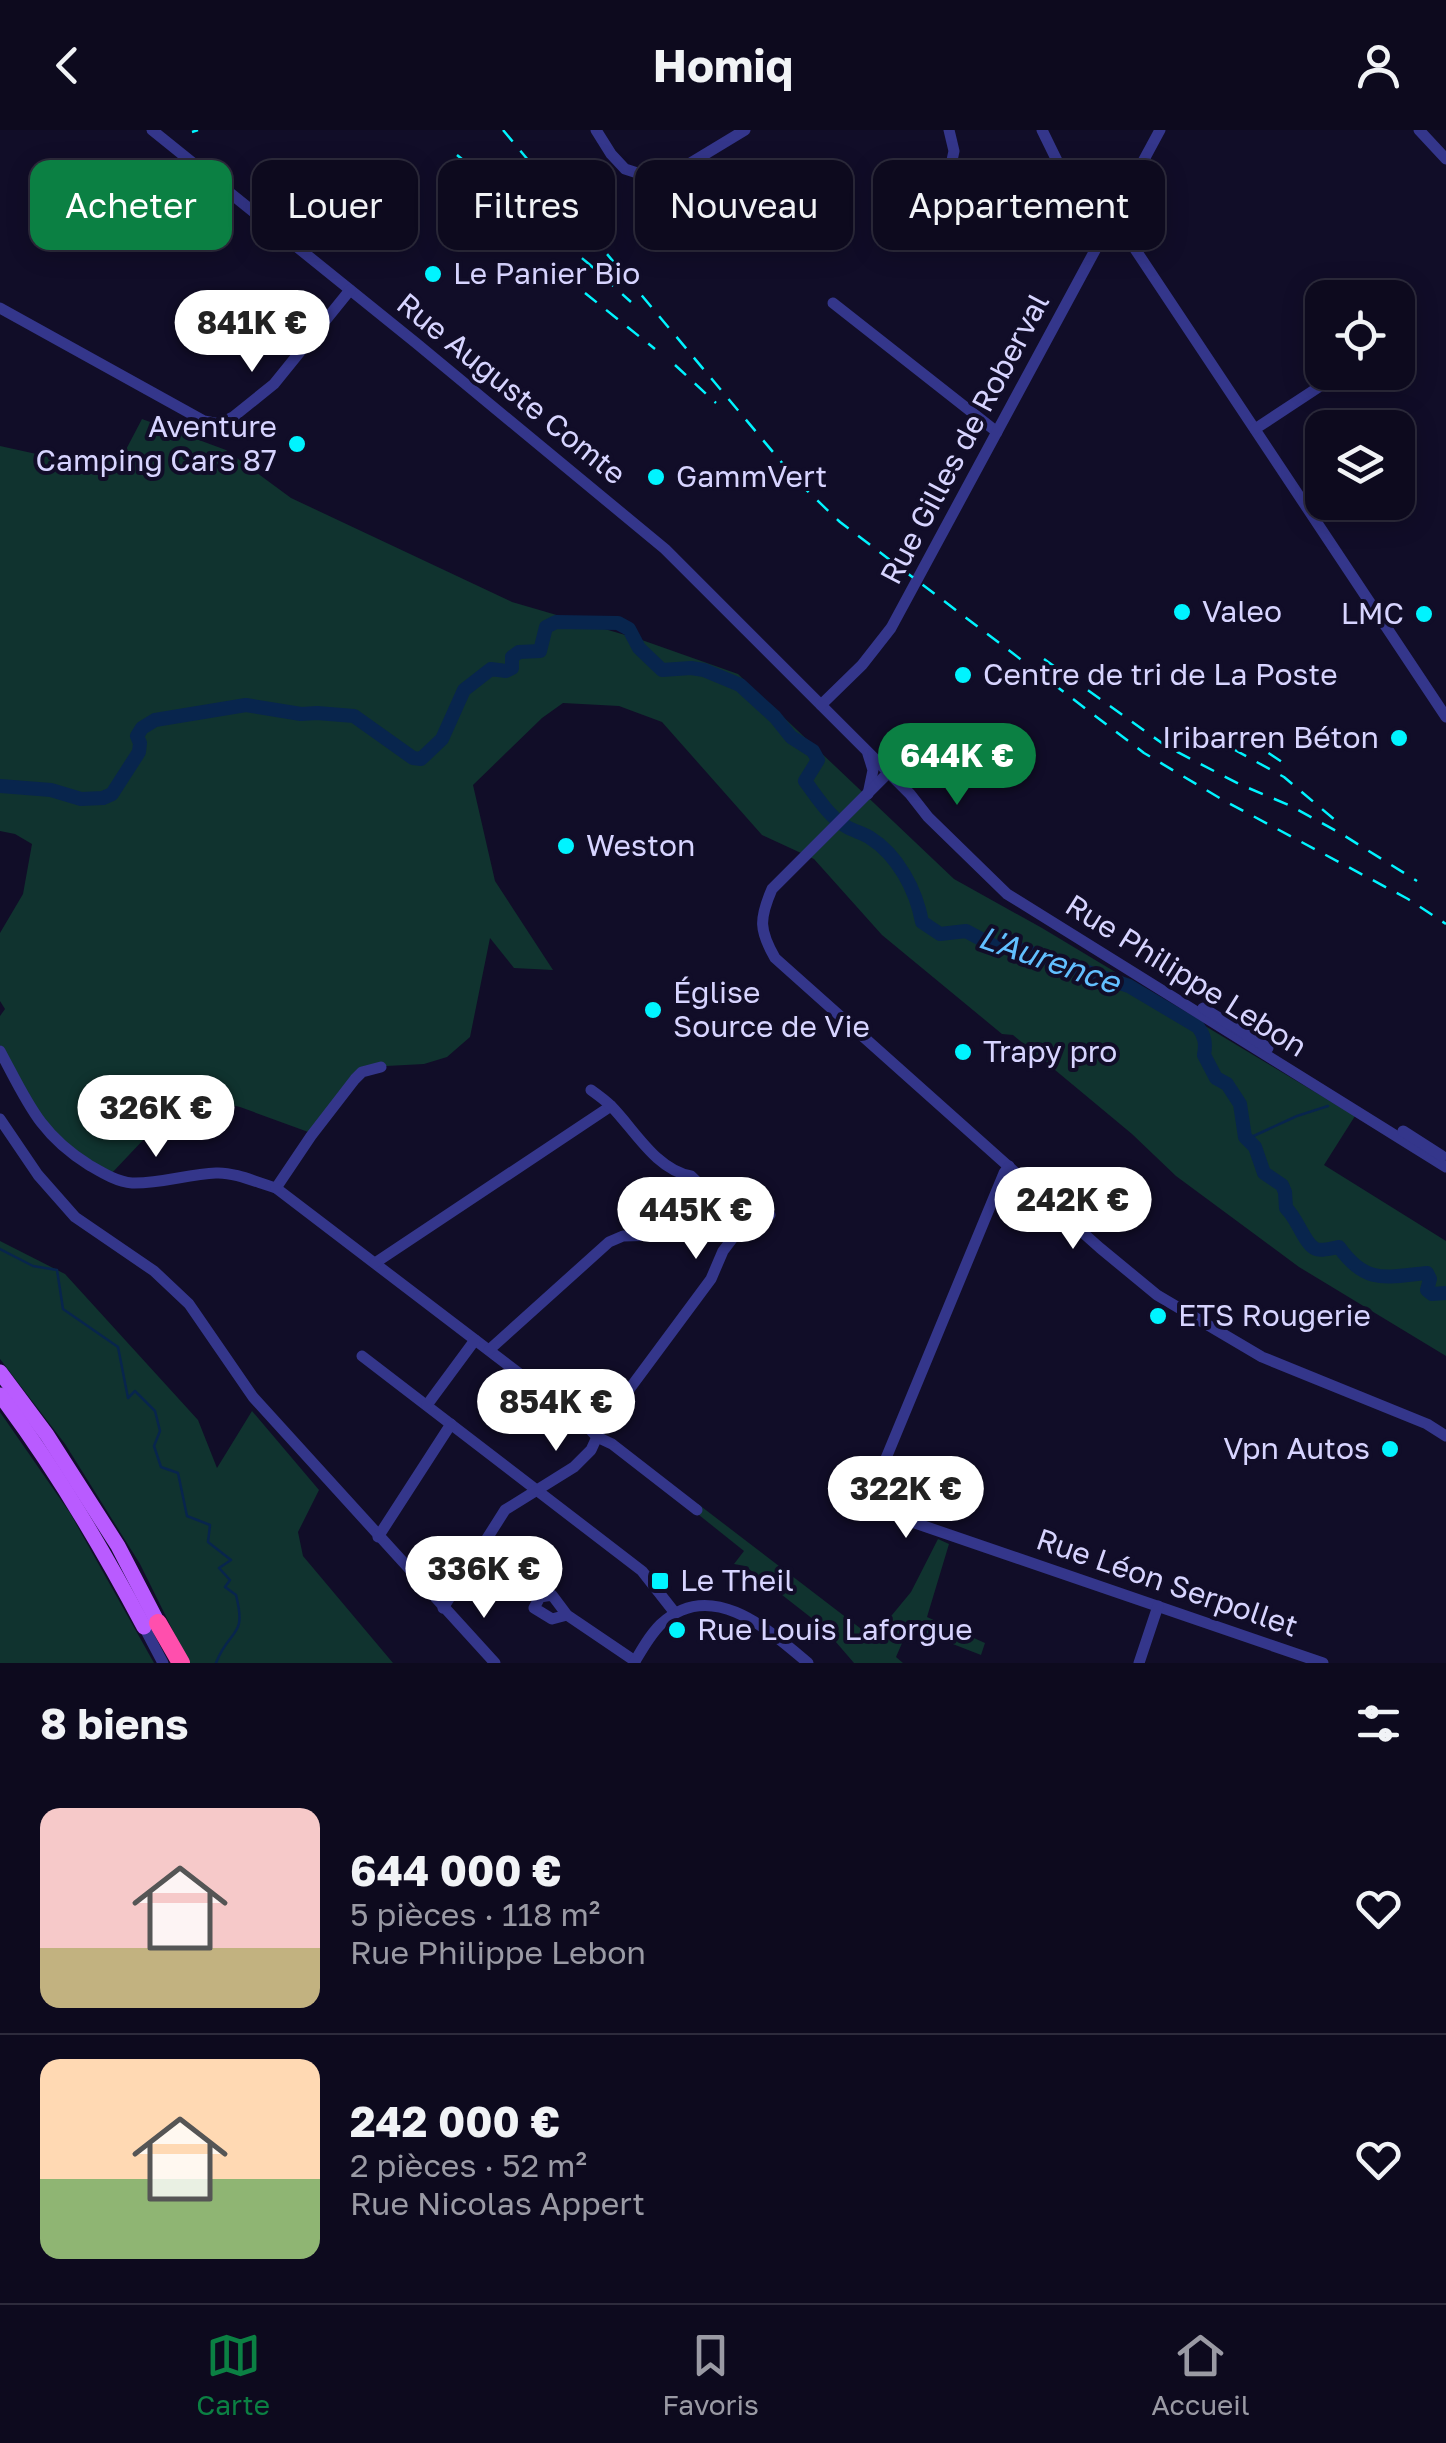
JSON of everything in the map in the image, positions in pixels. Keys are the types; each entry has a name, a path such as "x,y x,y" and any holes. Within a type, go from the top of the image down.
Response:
{"highway":[{"path":"151,1625 179,1663"}],"main road":[{"path":"0,1372 47,1434 108,1530 151,1625"},
{"path":"0,1395 36,1444 151,1625"}],"street":[{"name":"Rue Auguste Comte","path":"152,130 665,550 821,704"},
{"path":"596,130 625,169 656,179 674,173 745,130"},
{"path":"948,130 954,151 952,160"},
{"path":"1042,130 1056,160"},
{"name":"Rue Gilles de Roberval","path":"1144,160 1160,130"},
{"path":"1419,130 1446,159"},
{"name":"Rue Gilles de Roberval","path":"821,704 862,666 891,628 1095,250"},
{"path":"1136,250 1446,717"},
{"path":"0,308 204,421 219,424 274,384 350,290"},
{"path":"833,303 996,432"},
{"path":"1254,430 1314,390"},
{"path":"803,688 829,690 841,686"},
{"path":"840,724 835,705 841,686"},
{"name":"Rue Philippe Lebon","path":"821,704 1007,894 1446,1167"},
{"path":"866,750 873,770 868,795"},
{"path":"888,773 772,890 762,922 775,958 1157,1295 1262,1357 1427,1424 1446,1436"},
{"path":"868,795 889,790 910,794"},
{"name":"Rue Philippe Lebon","path":"919,804 1013,889 1446,1158"},
{"path":"0,1052 42,1126 56,1142 101,1172 126,1183 220,1172 276,1188 697,1510"},
{"path":"276,1188 355,1079 362,1072 381,1067"},
{"path":"591,1090 669,1168 692,1176 742,1226"},
{"path":"375,1262 611,1106"},
{"path":"0,1119 38,1175 75,1216 154,1271 189,1304 253,1397 494,1663"},
{"name":"Rue Léon Serpollet","path":"1010,1166 996,1191 884,1463 882,1480 897,1512 915,1523 1323,1663"},
{"path":"489,1350 610,1242 623,1236 662,1235 703,1187"},
{"path":"443,1608 505,1510 574,1467 591,1450 602,1426 711,1279 723,1251 742,1226 770,1214"},
{"path":"428,1405 475,1340"},
{"path":"362,1356 642,1570 675,1614"},
{"path":"378,1537 451,1424"},
{"path":"567,1615 634,1662 652,1633 675,1614 702,1606 731,1609 748,1617 808,1663"},
{"path":"1139,1663 1158,1606"},
{"path":"151,1625 164,1663"}],"green space":[{"path":"142,419 226,450 291,498 512,602 639,639 738,674 954,879 1355,1116 1324,1165 1446,1241 1446,1356 1299,1267 1176,1176 1013,1035 1002,1034 882,935 814,859 762,835 662,722 619,706 563,703 542,718 473,785 495,881 553,970 514,968 490,938 470,1037 447,1057 424,1064 368,1067 311,1133 240,1107 168,1090 145,1138 111,1174 86,1161 55,1133 0,1045 0,1016 5,1009 0,1001 0,933 23,894 32,844 0,831 0,446 73,462 120,461"},
{"path":"0,1241 65,1274 198,1420 217,1468 252,1411 319,1490 298,1532 303,1556 393,1663 189,1663 140,1564 65,1444 0,1359"},
{"path":"0,1412 70,1513 154,1663 0,1663"},
{"path":"698,1504 873,1638 911,1592 938,1539 949,1544 927,1617 985,1643 981,1655 909,1627 896,1657 903,1663 854,1663 823,1627 745,1566 734,1564 744,1551 694,1511"}],"waterway":[{"name":"L'Aurence","path":"0,786 51,790 81,799 103,798 112,794 139,752 137,736 142,728 155,720 246,705 301,714 354,716 413,758 421,759 442,739 464,690 491,669 512,668 512,657 519,652 540,651 546,627 556,622 618,623 629,629 639,648 662,670 704,670 740,685 791,737 813,751 818,760 805,781 835,818 889,853 910,886 922,922 940,934 966,931 996,947 1013,947 1129,986 1198,1027 1204,1040 1204,1055 1216,1078 1227,1084 1240,1104 1245,1137 1255,1147 1264,1173 1282,1185 1286,1208 1310,1245 1319,1250 1339,1247 1358,1268 1378,1276 1427,1273 1427,1290 1432,1294 1446,1293"},
{"path":"1247,1139 1328,1106"},
{"path":"0,1249 33,1266 57,1270 63,1309 118,1347 128,1398 135,1391 155,1411 160,1431 154,1446 161,1467 178,1473 187,1516 210,1525 208,1542 231,1560 219,1568 230,1580 225,1587 236,1595 238,1626 216,1663"}],"railway":[{"path":"192,132 198,130"},
{"path":"503,130 799,483 840,522 1144,753 1408,899 1446,924"},
{"path":"457,155 631,302"},
{"path":"585,293 655,349"},
{"path":"675,365 716,403"},
{"path":"1044,659 1166,746 1291,806 1417,881"},
{"path":"1246,738 1288,766"},
{"path":"1233,749 1284,777 1335,820"}],"place":[{"name":"Le Panier Bio","path":"433,274"},
{"name":"Aventure Camping Cars 87","path":"297,444"},
{"name":"GammVert","path":"656,477"},
{"name":"Valeo","path":"1182,612"},
{"name":"LMC","path":"1424,614"},
{"name":"Centre de tri de La Poste","path":"963,675"},
{"name":"Iribarren Béton","path":"1399,738"},
{"name":"Weston","path":"566,846"},
{"name":"Église Source de Vie","path":"653,1010"},
{"name":"Trapy pro","path":"963,1052"},
{"name":"ETS Rougerie","path":"1158,1316"},
{"name":"Vpn Autos","path":"1390,1449"},
{"name":"Le Theil","path":"660,1581"},
{"name":"Rue Louis Laforgue","path":"677,1630"}]}
